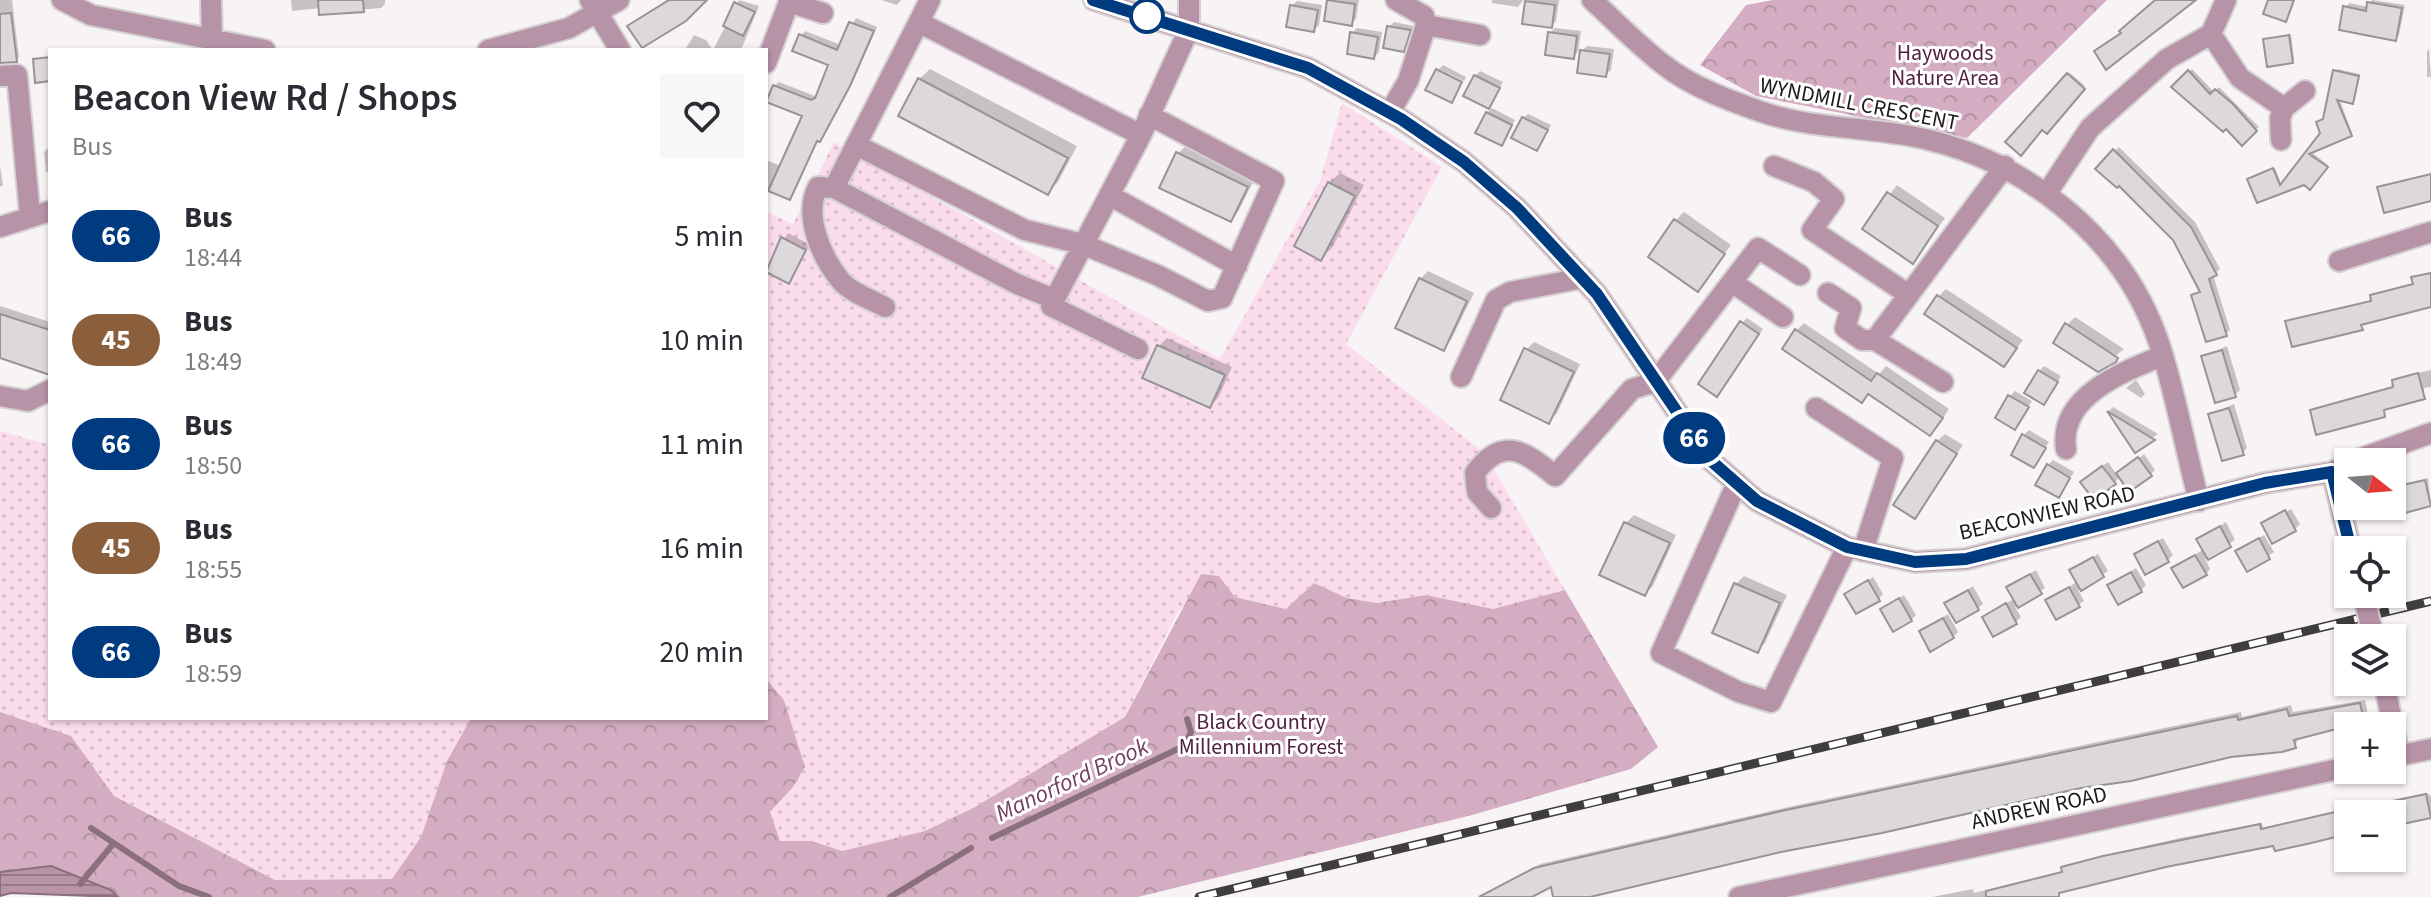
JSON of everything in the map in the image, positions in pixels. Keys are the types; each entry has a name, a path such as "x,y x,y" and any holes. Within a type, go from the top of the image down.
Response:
{"street":[{"path":"62,0 91,15 255,48"},
{"path":"211,0 212,39"},
{"path":"495,48 569,28 593,7 619,0"},
{"path":"834,188 930,0"},
{"name":"BEACONVIEW ROAD","path":"1094,0 1308,68 1390,112 1475,171 1517,208 1583,278 1709,459 1769,508 1855,549 1915,562 1966,559 2334,468"},
{"path":"1138,349 1051,306 1141,135 1189,29 1189,0"},
{"path":"1390,112 1408,81 1426,25 1424,16 1396,0"},
{"name":"WYNDMILL CRESCENT","path":"1592,0 1665,66 1701,88 1765,113 1912,136 1968,151 2005,166 2047,193 2110,254 2135,295 2162,356 2199,501"},
{"path":"2047,193 2090,128 2167,59 2211,34 2226,0"},
{"path":"768,58 789,2 823,13"},
{"path":"593,7 619,48"},
{"path":"920,23 1141,135"},
{"path":"1426,25 1480,35"},
{"path":"2211,34 2240,78 2284,108"},
{"path":"0,76 17,75 40,214 0,227"},
{"path":"2281,140 2280,118 2284,108 2305,91"},
{"path":"856,145 1025,230 1082,244 1208,301 1222,298 1274,181 1149,115"},
{"path":"1774,166 1814,182 1834,199 1812,230 1909,295"},
{"path":"1875,340 2005,166"},
{"path":"885,307 842,283 815,230 810,202 818,187 834,188 1017,284 1054,299"},
{"path":"1109,195 1237,266"},
{"path":"2339,261 2431,232"},
{"path":"1491,508 1477,492 1475,473 1488,455 1503,449 1523,454 1555,476 1632,389 1655,382 1758,248 1800,275"},
{"path":"1461,377 1496,300 1510,292 1583,278"},
{"path":"1733,283 1783,317"},
{"path":"1828,293 1851,308 1845,328 1862,340 1875,340 1943,382"},
{"path":"2066,449 2064,433 2076,408 2094,390 2126,370 2162,356"},
{"path":"0,396 28,401 48,391"},
{"path":"1737,483 1661,653 1739,692 1771,702 1855,549 1893,458 1816,408"},
{"name":"BEACONVIEW ROAD","path":"2391,448 2431,433"},
{"path":"2406,755 2431,749"},
{"name":"ANDREW ROAD","path":"1739,897 2334,770"}],"shaded area":[{"path":"1342,103 1442,167 1346,344 1484,453 1565,590 1493,609 1426,595 1377,603 1347,598 1314,583 1287,609 1235,597 1219,576 1178,612 1125,717 975,807 925,831 842,851 812,841 780,841 769,812 793,787 784,700 768,681 768,212 793,224 834,142 1220,359 1320,181"},
{"path":"0,431 48,444 48,720 470,720 447,761 421,837 393,879 276,880 114,796 71,736 0,712"},
{"path":"51,866 111,890 118,897 11,893 0,896 0,872"}],"green space":[{"name":"Haywoods Nature Area","path":"1773,0 2107,0 1967,138 1756,96 1700,65 1746,5"},
{"name":"Black Country Millennium Forest","path":"1201,574 1219,576 1235,597 1286,609 1314,583 1347,598 1377,603 1426,595 1493,609 1565,590 1658,747 1631,769 1472,815 1138,897 118,897 111,890 51,866 0,872 0,712 71,736 114,796 275,880 392,879 421,837 447,761 470,720 768,720 768,681 784,700 805,767 793,787 770,812 780,841 812,841 842,851 925,831 975,807 1125,717"}],"building":[{"path":"318,0 363,0 364,12 319,15"},
{"path":"669,0 707,0 686,21 642,48 627,26"},
{"path":"1327,0 1355,4 1352,26 1324,21"},
{"path":"2155,0 2196,0 2106,70 2094,51 2121,33 2119,31"},
{"path":"2268,0 2294,0 2286,22 2263,14"},
{"path":"1525,1 1555,5 1552,28 1522,24"},
{"path":"734,2 755,12 743,36 723,26"},
{"path":"2367,2 2402,8 2396,41 2339,30 2343,6 2366,11"},
{"path":"1290,5 1318,10 1314,32 1286,27"},
{"path":"11,13 17,62 0,63 0,14"},
{"path":"849,22 874,31 850,86 820,142 817,141 790,200 768,191 802,116 768,103 768,97 773,85 811,100 815,98 828,65 792,51 799,34 837,50"},
{"path":"1387,26 1411,30 1404,52 1383,48"},
{"path":"1350,32 1378,37 1374,59 1347,54"},
{"path":"1548,32 1577,36 1574,59 1545,55"},
{"path":"2289,35 2293,63 2267,67 2263,39"},
{"path":"1580,50 1610,54 1606,77 1577,73"},
{"path":"48,57 48,81 35,83 33,59"},
{"path":"1436,69 1462,82 1452,103 1425,90"},
{"path":"2188,70 2210,94 2215,89 2233,104 2257,131 2242,146 2226,129 2223,132 2171,87"},
{"path":"2333,70 2359,76 2353,104 2337,100 2352,136 2309,154 2328,167 2310,190 2304,185 2257,203 2247,179 2273,168 2280,185 2320,133 2316,122 2323,119"},
{"path":"2067,73 2085,89 2047,134 2042,130 2021,156 2005,142"},
{"path":"1474,75 1500,88 1489,109 1463,96"},
{"path":"918,78 1068,158 1048,195 898,116"},
{"path":"1486,112 1512,125 1502,146 1475,133"},
{"path":"1522,117 1548,130 1537,151 1511,138"},
{"path":"2113,149 2191,227 2217,275 2209,279 2227,336 2206,342 2191,295 2200,292 2173,240 2119,186 2117,188 2095,169"},
{"path":"1176,152 1248,187 1231,222 1159,188"},
{"path":"2431,174 2431,201 2384,213 2377,187"},
{"path":"1328,182 1355,196 1321,261 1294,246"},
{"path":"1887,192 1938,226 1913,264 1862,229"},
{"path":"1674,219 1725,254 1698,292 1648,257"},
{"path":"781,237 806,250 789,284 768,273"},
{"path":"2431,273 2431,307 2361,325 2363,330 2292,347 2285,321 2371,301 2370,295 2413,284 2411,277"},
{"path":"1419,278 1467,301 1444,351 1395,328"},
{"path":"1937,295 2017,348 2004,367 1924,314"},
{"path":"0,314 48,329 48,374 0,358"},
{"path":"1740,321 1759,334 1717,397 1698,384"},
{"path":"2065,323 2118,358 2116,362 2098,372 2053,343"},
{"path":"1795,329 1871,381 1877,373 1943,418 1930,436 1868,394 1862,403 1782,349"},
{"path":"1157,345 1225,375 1210,408 1142,378"},
{"path":"1524,348 1574,372 1549,424 1500,400"},
{"path":"2222,350 2236,397 2215,403 2201,356"},
{"path":"2038,370 2058,382 2044,405 2024,393"},
{"path":"2418,373 2425,399 2384,410 2385,417 2316,435 2310,410 2393,387 2392,380"},
{"path":"2008,395 2029,407 2015,430 1995,418"},
{"path":"2229,408 2244,455 2222,461 2208,414"},
{"path":"2107,411 2155,440 2135,453"},
{"path":"2022,434 2046,448 2034,468 2011,455"},
{"path":"1936,440 1957,454 1915,519 1893,505"},
{"path":"2138,457 2152,476 2129,492 2116,473"},
{"path":"2047,464 2070,478 2059,498 2035,485"},
{"path":"2102,466 2116,484 2094,500 2080,482"},
{"path":"2425,480 2431,506 2406,513 2406,484"},
{"path":"2285,510 2296,531 2272,544 2261,523"},
{"path":"1624,522 1670,543 1645,596 1599,575"},
{"path":"2220,526 2231,547 2208,560 2196,539"},
{"path":"2259,538 2270,559 2247,572 2235,551"},
{"path":"2158,541 2169,562 2145,575 2134,554"},
{"path":"2195,555 2207,575 2183,588 2171,568"},
{"path":"2093,557 2104,577 2081,591 2069,570"},
{"path":"2131,572 2142,592 2118,605 2107,585"},
{"path":"2030,574 2042,594 2018,608 2006,587"},
{"path":"1868,580 1880,601 1856,614 1844,594"},
{"path":"1734,583 1780,603 1758,653 1712,633"},
{"path":"2069,587 2080,607 2056,620 2045,600"},
{"path":"1968,590 1979,610 1956,623 1944,603"},
{"path":"1899,598 1912,621 1893,632 1880,609"},
{"path":"2006,603 2017,624 1993,637 1982,617"},
{"path":"1943,618 1954,638 1930,652 1919,631"},
{"path":"2360,703 2362,712 2334,712 2334,730 2294,740 2296,748 2282,752 2231,757 2131,781 2081,788 1882,833 1781,852 1590,897 1553,897 1551,887 1532,897 1479,897 1534,868 1786,810 2237,716 2238,720 2287,709 2289,716"},
{"path":"2426,794 2431,818 2406,823 2406,800 2397,800"},
{"path":"2334,812 2334,837 2307,844 2275,851 2273,846 2166,867 2059,893 2059,897 1986,897 1986,891 2062,872 2061,867 2103,856 2260,824 2261,829"}],"waterway":[{"name":"Manorford Brook","path":"992,838 1184,746 1191,732 1187,719"},
{"name":"Manorford Brook","path":"91,828 179,886 209,897"},
{"name":"Manorford Brook","path":"80,884 113,844"},
{"name":"Manorford Brook","path":"890,897 971,848"}],"railway":[{"path":"1199,897 2431,601"}],"bus line":[{"name":"66","path":"1093,0 1308,68 1401,119 1464,162 1517,208 1597,294 1709,459 1757,501 1805,529 1847,547 1915,562 1966,559 2265,483 2332,472 2333,489 2347,536"}]}
